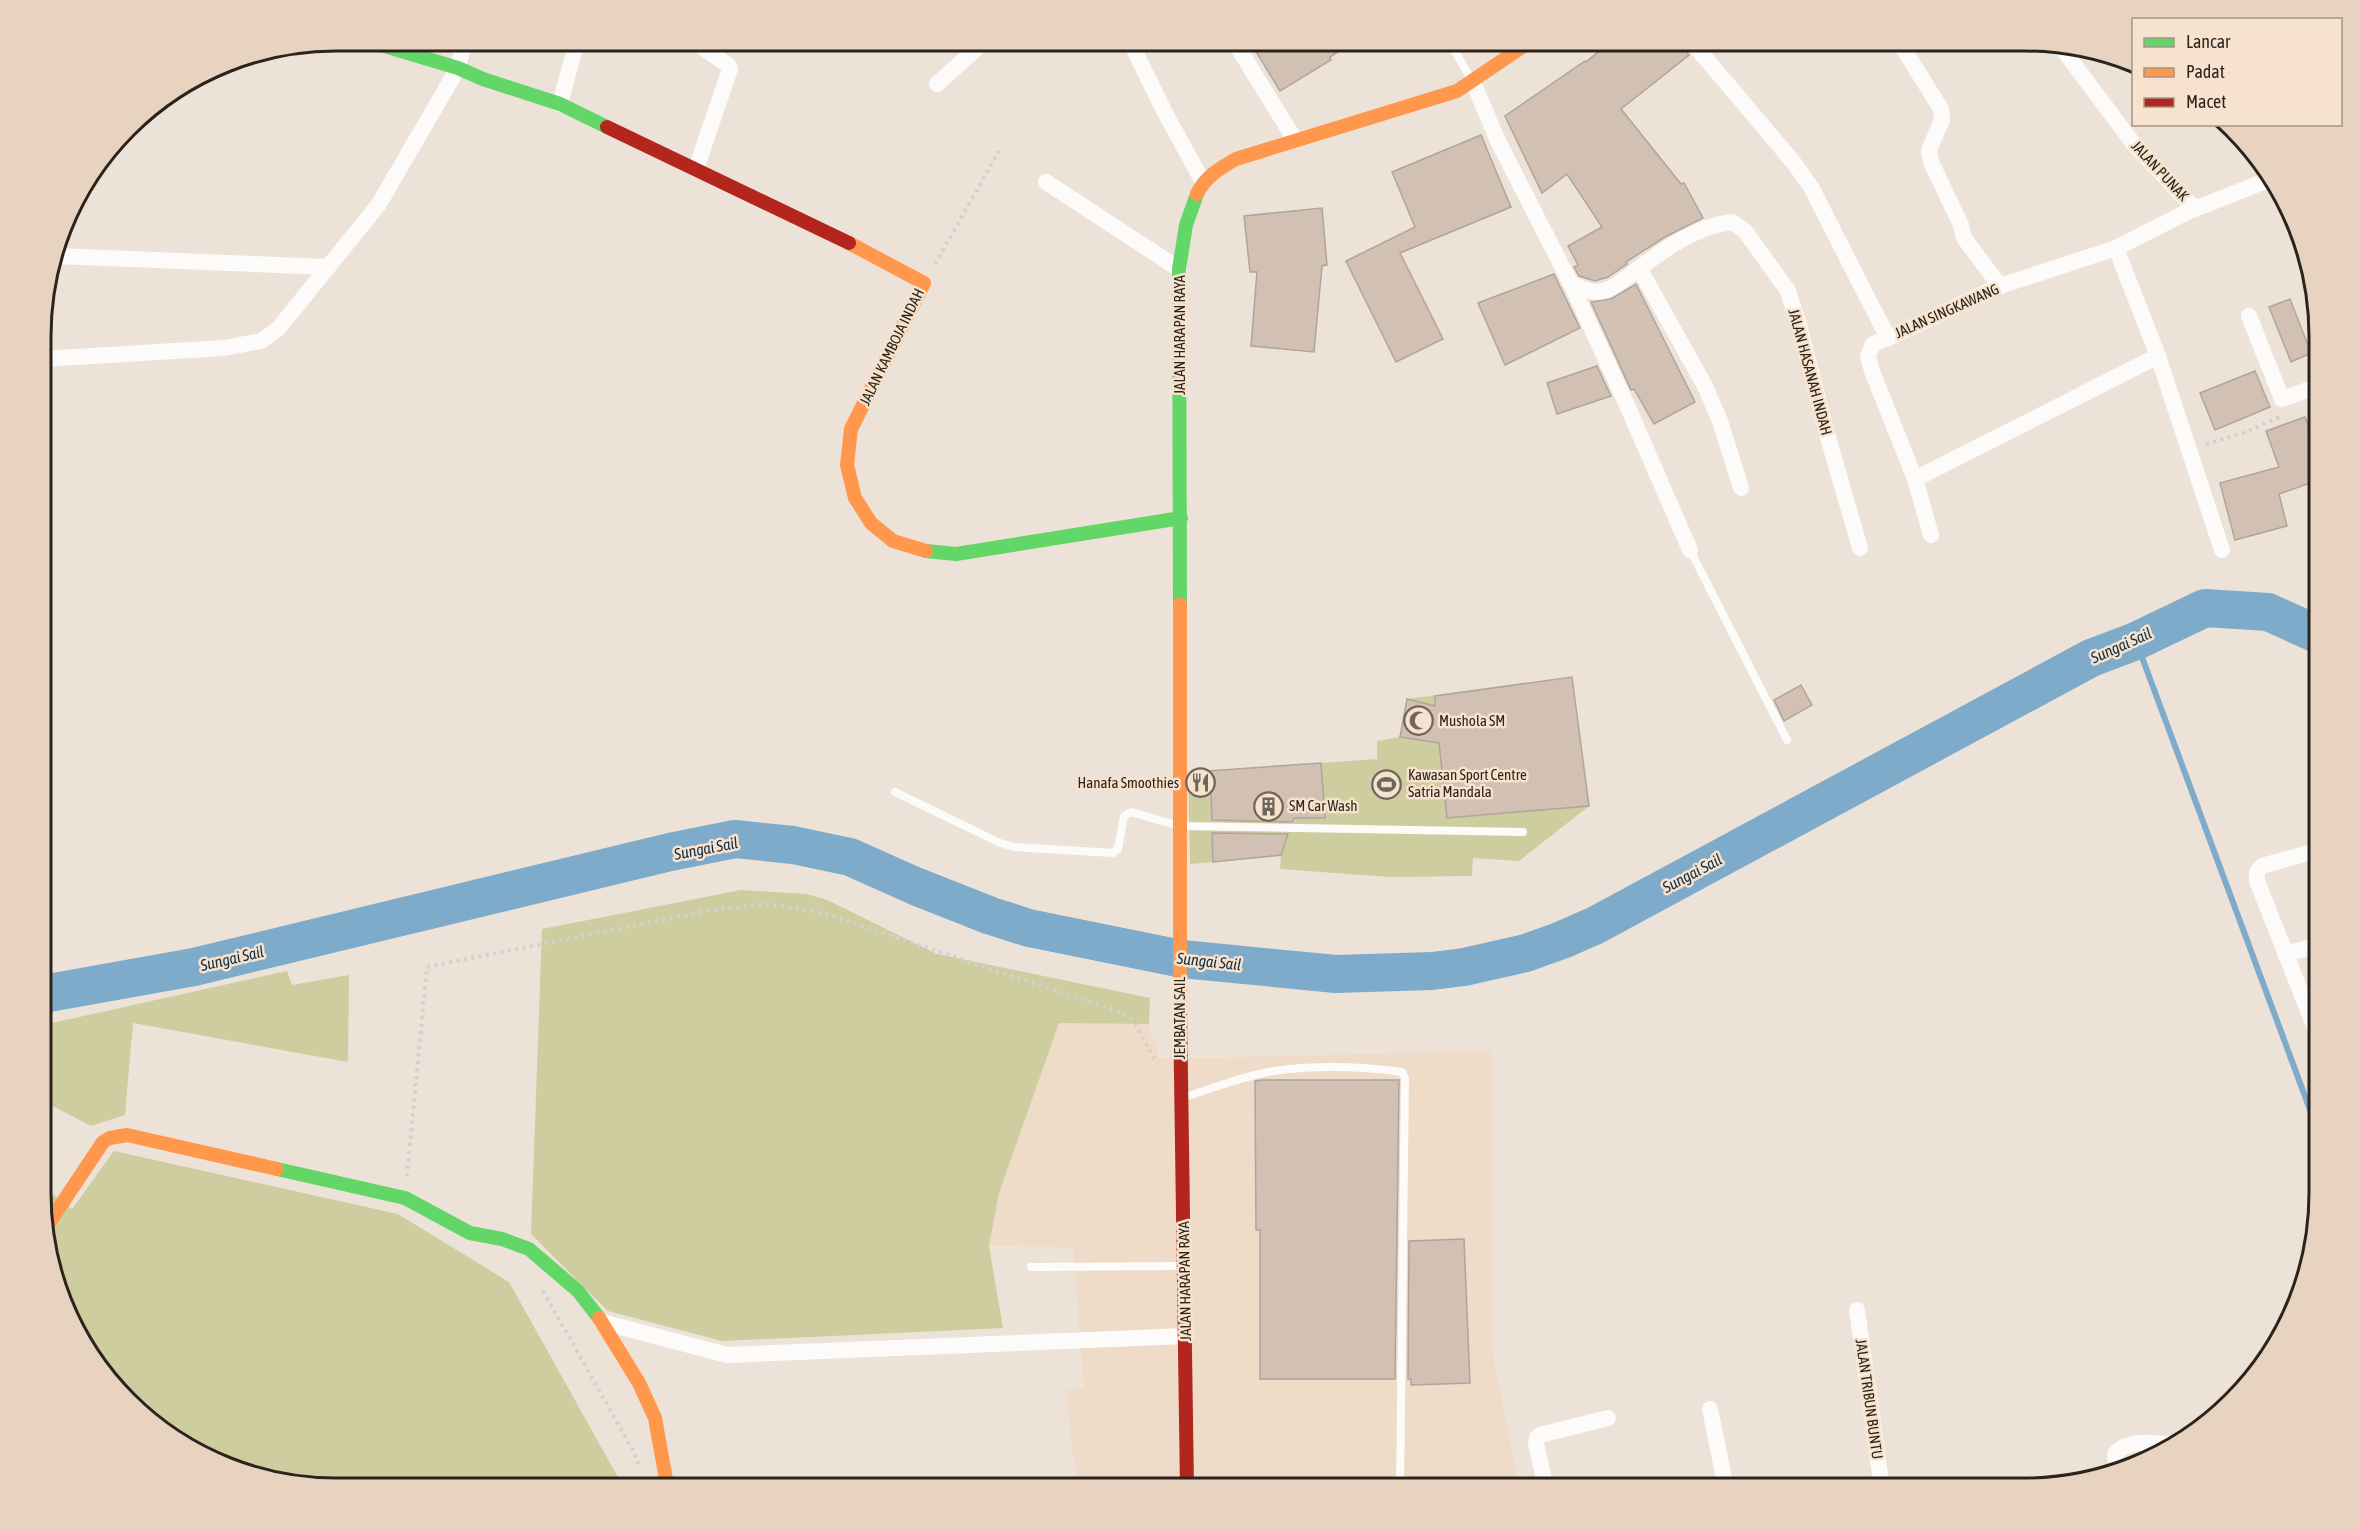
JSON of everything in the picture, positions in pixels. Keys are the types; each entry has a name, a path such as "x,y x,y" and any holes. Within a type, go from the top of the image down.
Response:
{"street":[{"name":"JALAN KAMBOJA INDAH","path":"401,51 458,68 483,79 560,104 872,254 924,283 851,429 847,465 855,498 871,523 893,541 920,550 956,554 1181,518"},
{"path":"51,359 224,348 261,341 278,329 379,204 458,68 462,51"},
{"path":"560,104 574,51"},
{"path":"696,169 730,69 708,51"},
{"path":"937,84 973,51"},
{"path":"1135,51 1164,111 1203,182"},
{"path":"1241,51 1295,140"},
{"name":"JALAN HARAPAN RAYA","path":"1179,853 1181,518 1179,269 1186,225 1192,205 1203,182 1236,159 1440,98 1473,82 1515,51"},
{"name":"JALAN SINGKAWANG","path":"1700,51 1794,163 1811,187 1888,338 2000,286 2116,248 2195,209 2263,182"},
{"path":"1905,51 1941,109 1942,120 1929,150 1931,162 1961,225 1964,238 2000,286"},
{"name":"JALAN PUNAK","path":"2066,54 2133,143 2195,209"},
{"path":"1473,82 1498,141 1571,285 1626,403 1690,550"},
{"path":"1046,182 1179,269"},
{"name":"JALAN HASANAH INDAH","path":"1571,285 1591,292 1600,292 1619,283 1698,230 1732,222 1745,231 1788,291 1860,548"},
{"path":"2116,248 2157,356 2222,550"},
{"path":"63,256 327,267"},
{"path":"1639,268 1705,386 1720,421 1741,488"},
{"path":"2249,316 2282,399 2309,390"},
{"path":"1888,338 1873,344 1868,356 1915,479 1931,535"},
{"path":"1915,479 2157,356"},
{"name":"JEMBATAN SAIL","path":"1179,853 1180,1074"},
{"path":"2309,853 2262,866 2257,872 2257,881 2309,1013"},
{"path":"2285,954 2309,948"},
{"name":"JALAN HARAPAN RAYA","path":"1180,1074 1187,1478"},
{"path":"52,1219 103,1143 118,1136 127,1135 405,1198 470,1233 502,1239 529,1249 578,1291 602,1322 639,1383 655,1418 666,1478"},
{"name":"JALAN TRIBUN BUNTU","path":"1857,1310 1881,1478"},
{"path":"602,1322 728,1355 1186,1336"},
{"path":"1710,1409 1724,1478"},
{"path":"1544,1478 1536,1444 1540,1434 1608,1418"},
{"path":"2116,1463 2115,1454 2121,1447 2130,1443 2158,1444"}],"lane":[{"path":"1455,51 1473,82"},
{"path":"1690,550 1787,740"},
{"path":"896,792 1007,846 1014,847 1113,853 1118,849 1124,816 1131,812 1179,826 1523,832"},
{"path":"1181,1098 1280,1071 1326,1068 1402,1072 1405,1078 1400,1478"},
{"path":"1031,1267 1184,1266"}],"path":[{"path":"924,283 999,151"},
{"path":"2189,450 2279,419 2283,413 2282,399"},
{"path":"405,1198 427,967 712,910 768,904 823,913 1123,1013 1135,1023 1154,1059 1180,1074"},
{"path":"537,1283 634,1452 641,1470"}],"shaded area":[{"path":"1059,1023 1149,1024 1159,1058 1491,1051 1492,1350 1517,1478 1077,1478 1070,1434 1067,1390 1084,1388 1073,1247 989,1246 999,1193"}],"green space":[{"name":"Kawasan Sport Centre Satria Mandala","path":"1572,677 1589,806 1519,861 1473,858 1472,876 1390,877 1280,869 1281,856 1190,864 1188,773 1377,759 1377,741 1400,737 1407,699"},
{"path":"741,890 806,894 825,899 937,954 1150,998 1149,1024 1059,1023 999,1193 989,1246 1003,1328 722,1341 608,1311 531,1234 542,929"},
{"path":"287,971 292,985 349,975 348,1062 133,1023 125,1115 91,1126 51,1105 51,1023"},
{"path":"114,1151 398,1214 509,1282 618,1478 299,1476 245,1463 210,1449 178,1430 148,1407 122,1381 89,1335 66,1284 56,1248 51,1193 72,1209"}],"building":[{"path":"1256,51 1339,51 1330,57 1331,60 1280,91"},
{"path":"1599,51 1686,51 1689,55 1621,109 1681,184 1684,183 1703,218 1665,237 1626,262 1627,264 1608,277 1595,281 1579,276 1574,267 1578,265 1568,246 1602,227 1567,174 1542,193 1505,116"},
{"path":"1481,135 1511,207 1400,253 1443,339 1396,362 1346,261 1415,227 1392,172"},
{"path":"1322,208 1327,265 1322,266 1314,352 1251,346 1257,272 1250,272 1244,216"},
{"path":"1554,274 1580,328 1505,365 1478,303"},
{"path":"1636,284 1695,402 1654,424 1634,389 1631,390 1591,302 1611,299"},
{"path":"2290,299 2309,348 2309,354 2291,362 2269,307"},
{"path":"1597,366 1611,396 1557,414 1547,383"},
{"path":"2255,371 2270,407 2215,430 2200,393"},
{"path":"2305,417 2309,428 2309,484 2279,494 2287,526 2235,540 2220,483 2279,467 2266,431"},
{"path":"1572,677 1589,806 1447,818 1439,743 1400,737 1407,699 1435,706 1435,696"},
{"path":"1801,685 1812,705 1784,721 1774,700"},
{"name":"SM Car Wash","path":"1321,763 1325,818 1294,818 1292,822 1212,820 1211,794 1194,794 1194,772"},
{"path":"1212,833 1288,834 1281,855 1213,862"},
{"path":"1399,1080 1395,1379 1260,1379 1260,1230 1256,1230 1255,1081"},
{"path":"1464,1239 1470,1383 1411,1385 1411,1379 1408,1379 1409,1241"}],"waterway":[{"name":"Sungai Sail","path":"51,993 194,967 670,852 735,839 793,845 850,857 915,886 991,916 1029,928 1182,959 1336,974 1432,971 1464,967 1526,953 1596,925 2091,658 2136,641 2205,608 2268,612 2309,630"},
{"path":"2136,641 2309,1107"}],"traffic: fast":[{"path":"401,51 458,68 483,79 560,104 607,127"},
{"path":"1180,604 1179,269 1186,225 1197,194"},
{"path":"926,551 956,554 1181,518"},
{"path":"277,1169 405,1198 470,1233 502,1239 529,1249 578,1291 599,1318"}],"traffic: slow":[{"path":"1197,194 1209,178 1236,159 1457,91 1516,51"},
{"path":"849,243 924,283 851,429 847,465 855,498 871,523 893,541 926,551"},
{"path":"1180,604 1180,1008"},
{"path":"52,1218 103,1142 110,1138 127,1135 277,1169"},
{"path":"599,1318 639,1383 655,1418 666,1478"}],"traffic: jam":[{"path":"607,127 849,243"},
{"path":"1180,1008 1187,1478"}],"place":[{"name":"Mushola SM","path":"1418,721"},
{"name":"Hanafa Smoothies","path":"1200,783"},
{"name":"Kawasan Sport Centre Satria Mandala","path":"1387,784"},
{"name":"SM Car Wash","path":"1268,806"}]}
